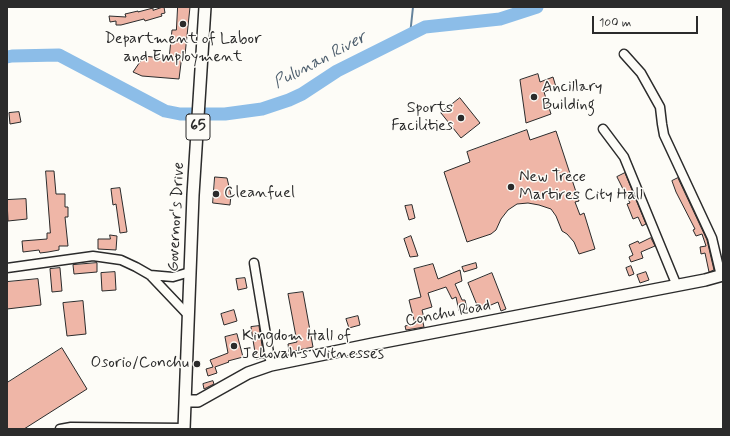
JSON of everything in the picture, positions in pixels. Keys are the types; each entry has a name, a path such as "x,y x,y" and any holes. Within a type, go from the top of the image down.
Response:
{"main road":[{"name":"Governor's Drive","path":"184,428 190,272 205,7"},
{"name":"Conchu Road","path":"185,400 198,401 248,373 271,365 677,286 722,275"}],"street":[{"path":"624,54 641,73 660,107 664,135 712,238 722,275"},
{"path":"603,129 624,157 677,286"},
{"path":"7,268 93,256 121,260 150,275 188,315"},
{"path":"254,264 271,365"},
{"path":"150,275 173,277 190,272"},
{"path":"60,429 72,427 184,428"}],"building":[{"path":"164,7 165,13 161,14 162,16 145,21 144,19 121,25 116,25 116,21 110,22 109,16 126,17 125,14"},
{"path":"178,7 190,7 185,55 182,55 179,79 142,76 133,72 144,56 169,59 172,30 176,30"},
{"name":"Ancillary Building","path":"538,74 540,82 553,77 556,87 544,92 551,114 526,123 520,80"},
{"name":"Sports Facilities","path":"460,98 480,123 461,138 441,113"},
{"path":"19,112 21,122 10,124 9,113"},
{"name":"New Trece Martires City Hall","path":"527,130 530,140 556,131 579,201 575,202 580,215 584,213 595,249 579,254 574,242 562,231 556,216 551,209 528,203 517,204 508,210 501,219 496,230 491,234 467,242 444,172 470,162 467,152"},
{"path":"46,171 54,171 56,194 65,194 65,207 68,207 68,217 65,217 68,246 59,246 59,250 48,252 40,253 39,250 23,252 22,241 47,239 47,233 50,233"},
{"path":"625,173 646,224 642,226 638,217 633,219 627,204 630,203 617,177"},
{"path":"215,177 227,178 231,195 230,205 213,203"},
{"path":"678,178 707,240 714,270 709,272 705,253 701,254 700,247 706,246 702,234 696,236 693,230 695,229 672,181"},
{"path":"120,188 127,232 120,233 116,204 113,205 111,189"},
{"path":"26,199 27,219 8,221 7,200"},
{"path":"412,205 415,218 409,220 405,206"},
{"path":"110,235 117,236 116,250 98,249 98,239 110,239"},
{"path":"411,236 418,256 410,257 404,239"},
{"path":"651,238 655,246 641,252 643,258 631,262 629,257 633,255 629,245"},
{"path":"97,263 97,272 74,274 73,265"},
{"path":"476,263 477,268 464,272 462,267"},
{"path":"433,264 438,279 460,270 462,281 455,284 462,300 465,300 467,309 459,311 456,297 452,299 446,287 428,293 432,307 422,310 424,327 406,330 405,326 415,324 409,300 421,297 414,269"},
{"path":"631,266 634,274 629,276 626,268"},
{"path":"60,268 62,291 52,292 50,269"},
{"path":"115,272 116,290 102,291 101,273"},
{"path":"646,272 649,280 640,283 637,275"},
{"path":"492,273 506,309 501,311 498,302 479,310 468,283"},
{"path":"245,278 247,288 238,290 236,279"},
{"path":"38,279 41,305 7,309 7,282"},
{"path":"303,292 313,347 289,352 288,344 297,342 288,294"},
{"path":"83,301 86,334 67,336 63,303"},
{"path":"234,310 237,321 224,325 221,314"},
{"path":"358,316 360,325 349,328 346,319"},
{"path":"259,326 264,358 256,359 251,327"},
{"path":"237,334 243,357 228,361 229,362 215,367 217,373 208,376 206,369 213,367 210,360 228,353 225,337"},
{"path":"62,348 87,389 24,429 7,429 7,383"},
{"path":"213,381 214,384 204,389 203,384"}],"waterway":[{"path":"410,35 413,7"},
{"name":"Pulunan River","path":"7,57 59,55 165,111 180,114 225,114 262,109 289,100 302,94 337,71 425,27 500,19 537,7"}],"place":[{"name":"Department of Labor and Employment","path":"183,24"},
{"name":"Ancillary Building","path":"534,97"},
{"name":"Sports Facilities","path":"461,118"},
{"name":"New Trece Martires City Hall","path":"511,187"},
{"name":"Cleanfuel","path":"216,194"},
{"name":"Kingdom Hall of Jehovah's Witnesses","path":"234,346"},
{"name":"Osorio/Conchu","path":"197,364"}]}
